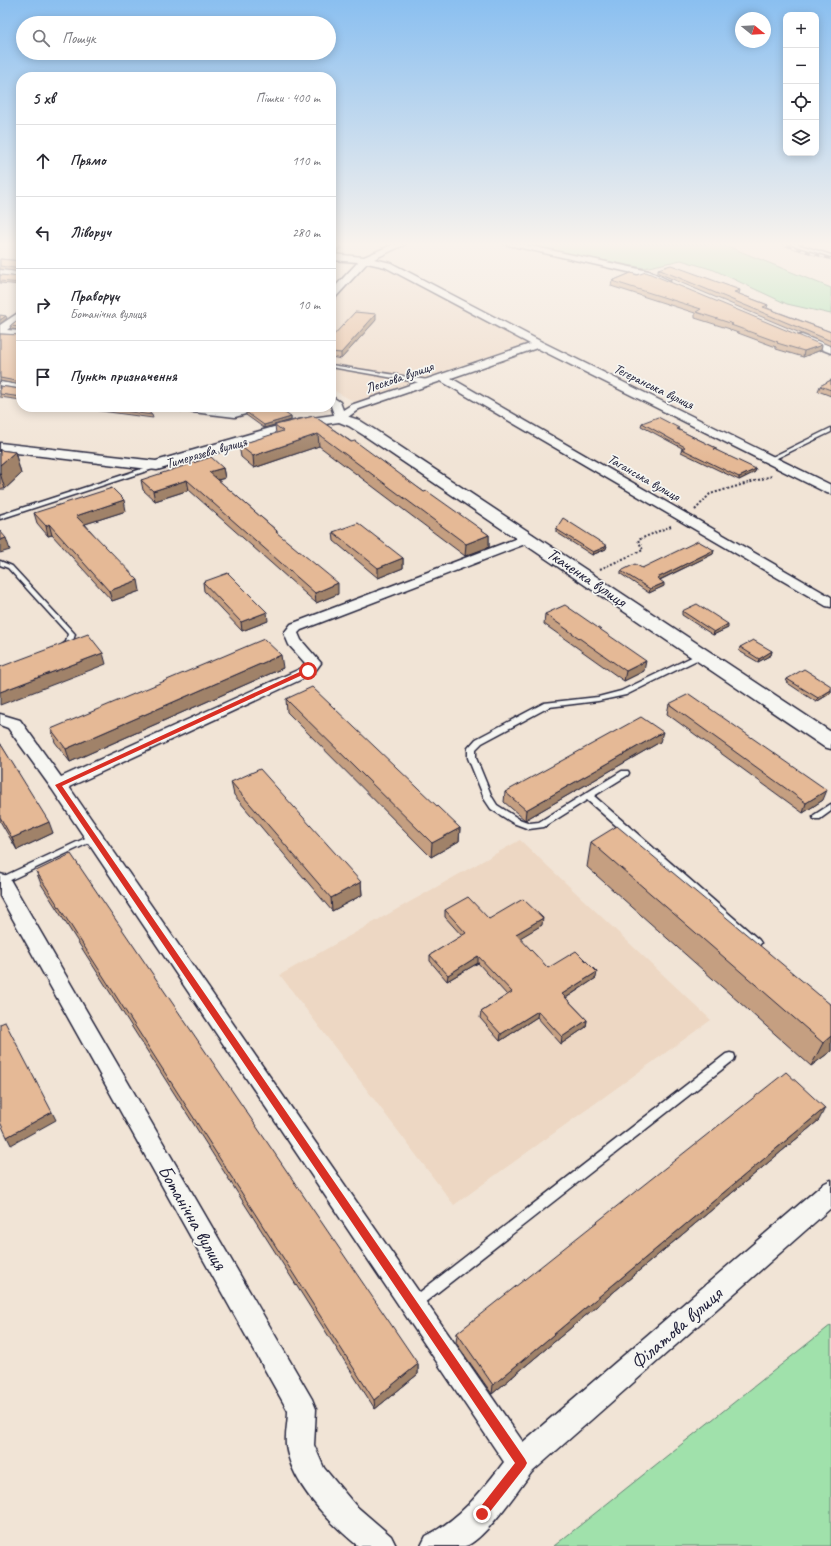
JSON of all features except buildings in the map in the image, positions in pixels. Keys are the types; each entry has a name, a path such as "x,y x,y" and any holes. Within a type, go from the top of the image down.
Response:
{"street":[{"name":"Тегеранська вулиця","path":"485,316 831,490"},
{"path":"0,331 16,318"},
{"path":"0,331 16,333"},
{"path":"795,335 831,350"},
{"name":"Лескова вулиця","path":"340,418 355,407 538,344"},
{"name":"Таганська вулиця","path":"442,377 831,603"},
{"path":"0,385 16,387"},
{"path":"336,404 340,418"},
{"path":"218,412 235,414 242,412"},
{"name":"Тимерязєва вулиця","path":"0,447 157,466 303,423 340,418"},
{"name":"Ткаченка вулиця","path":"340,418 354,423 370,433 831,742"},
{"path":"58,785 308,671 313,663 309,656 292,640 291,633 296,627 528,538"},
{"path":"0,719 14,724 94,836 521,1463 482,1514 450,1540 436,1546"},
{"name":"Ботанічна вулиця","path":"0,880 302,1410 300,1448 317,1485 349,1521 381,1546"},
{"name":"Філатова вулиця","path":"521,1463 831,1192"}],"lane":[{"path":"336,367 428,382"},
{"path":"771,459 831,430"},
{"path":"0,517 157,466"},
{"path":"0,563 10,567 72,634 69,643 58,650"},
{"path":"625,773 541,825 529,826 516,821 494,807 488,798 472,758 472,748 479,741 547,705 598,699 623,693 702,655"},
{"path":"588,796 766,951"},
{"path":"817,817 831,807"},
{"path":"0,880 94,836"},
{"path":"413,1305 730,1057"}],"path":[{"path":"585,576 643,550 638,540 687,519 710,494 763,480 788,468"}],"shaded area":[{"path":"336,316 477,316 527,343 355,402 336,392"},
{"path":"520,840 711,1020 454,1205 280,975"}],"green space":[{"path":"831,1325 831,1546 554,1546"}],"route":[{"path":"308,671 58,785 521,1463 482,1514"}]}
